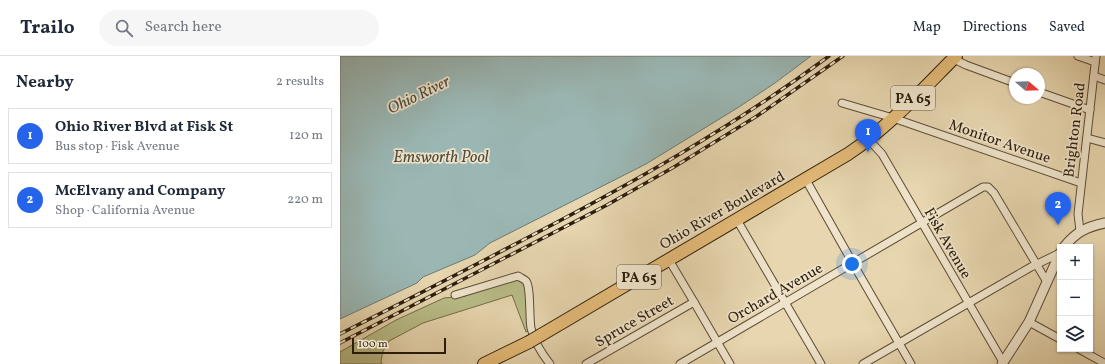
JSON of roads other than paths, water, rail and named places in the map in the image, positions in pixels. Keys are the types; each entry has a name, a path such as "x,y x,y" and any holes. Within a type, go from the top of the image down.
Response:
{"highway":[{"name":"Ohio River Boulevard","path":"484,364 529,342 838,161 869,140 955,57"}],"street":[{"path":"1078,56 1095,59"},
{"path":"955,57 966,65 1009,81"},
{"name":"Brighton Road","path":"1080,231 1078,214 1095,59"},
{"path":"1094,76 1105,80"},
{"path":"1045,94 1090,110"},
{"name":"Monitor Avenue","path":"842,103 893,118 1081,183"},
{"path":"1086,138 1105,143"},
{"name":"Fisk Avenue","path":"869,140 882,154 1002,363"},
{"path":"806,180 911,364"},
{"name":"Orchard Avenue","path":"680,364 983,187 988,187 994,193 1036,264"},
{"path":"737,220 784,303 821,364"},
{"path":"1066,244 1073,236 1080,231 1105,222"},
{"path":"863,364 1036,264 1057,254"},
{"path":"669,260 730,364"},
{"path":"1002,363 1029,322 1057,260"},
{"path":"1036,264 1047,282"},
{"path":"455,294 518,276 525,280 528,286 528,305 531,329 542,354 550,364"},
{"name":"Spruce Street","path":"586,364 694,302"},
{"path":"1029,322 1057,337"},
{"path":"1084,352 1104,363"}],"water":[{"name":"Emsworth Pool","path":"340,56 811,56 775,83 739,107 646,164 490,243 475,255 423,277 417,283 340,319"}],"railway":[{"path":"340,334 523,240 680,154 756,107 829,56"},
{"path":"340,343 607,205 674,167 757,116 843,56"}],"place":[{"name":"Ohio River Blvd at Fisk St","path":"868,152"},
{"name":"McElvany and Company","path":"1058,225"}],"water label":[{"name":"Ohio River","path":"418,94"}]}
